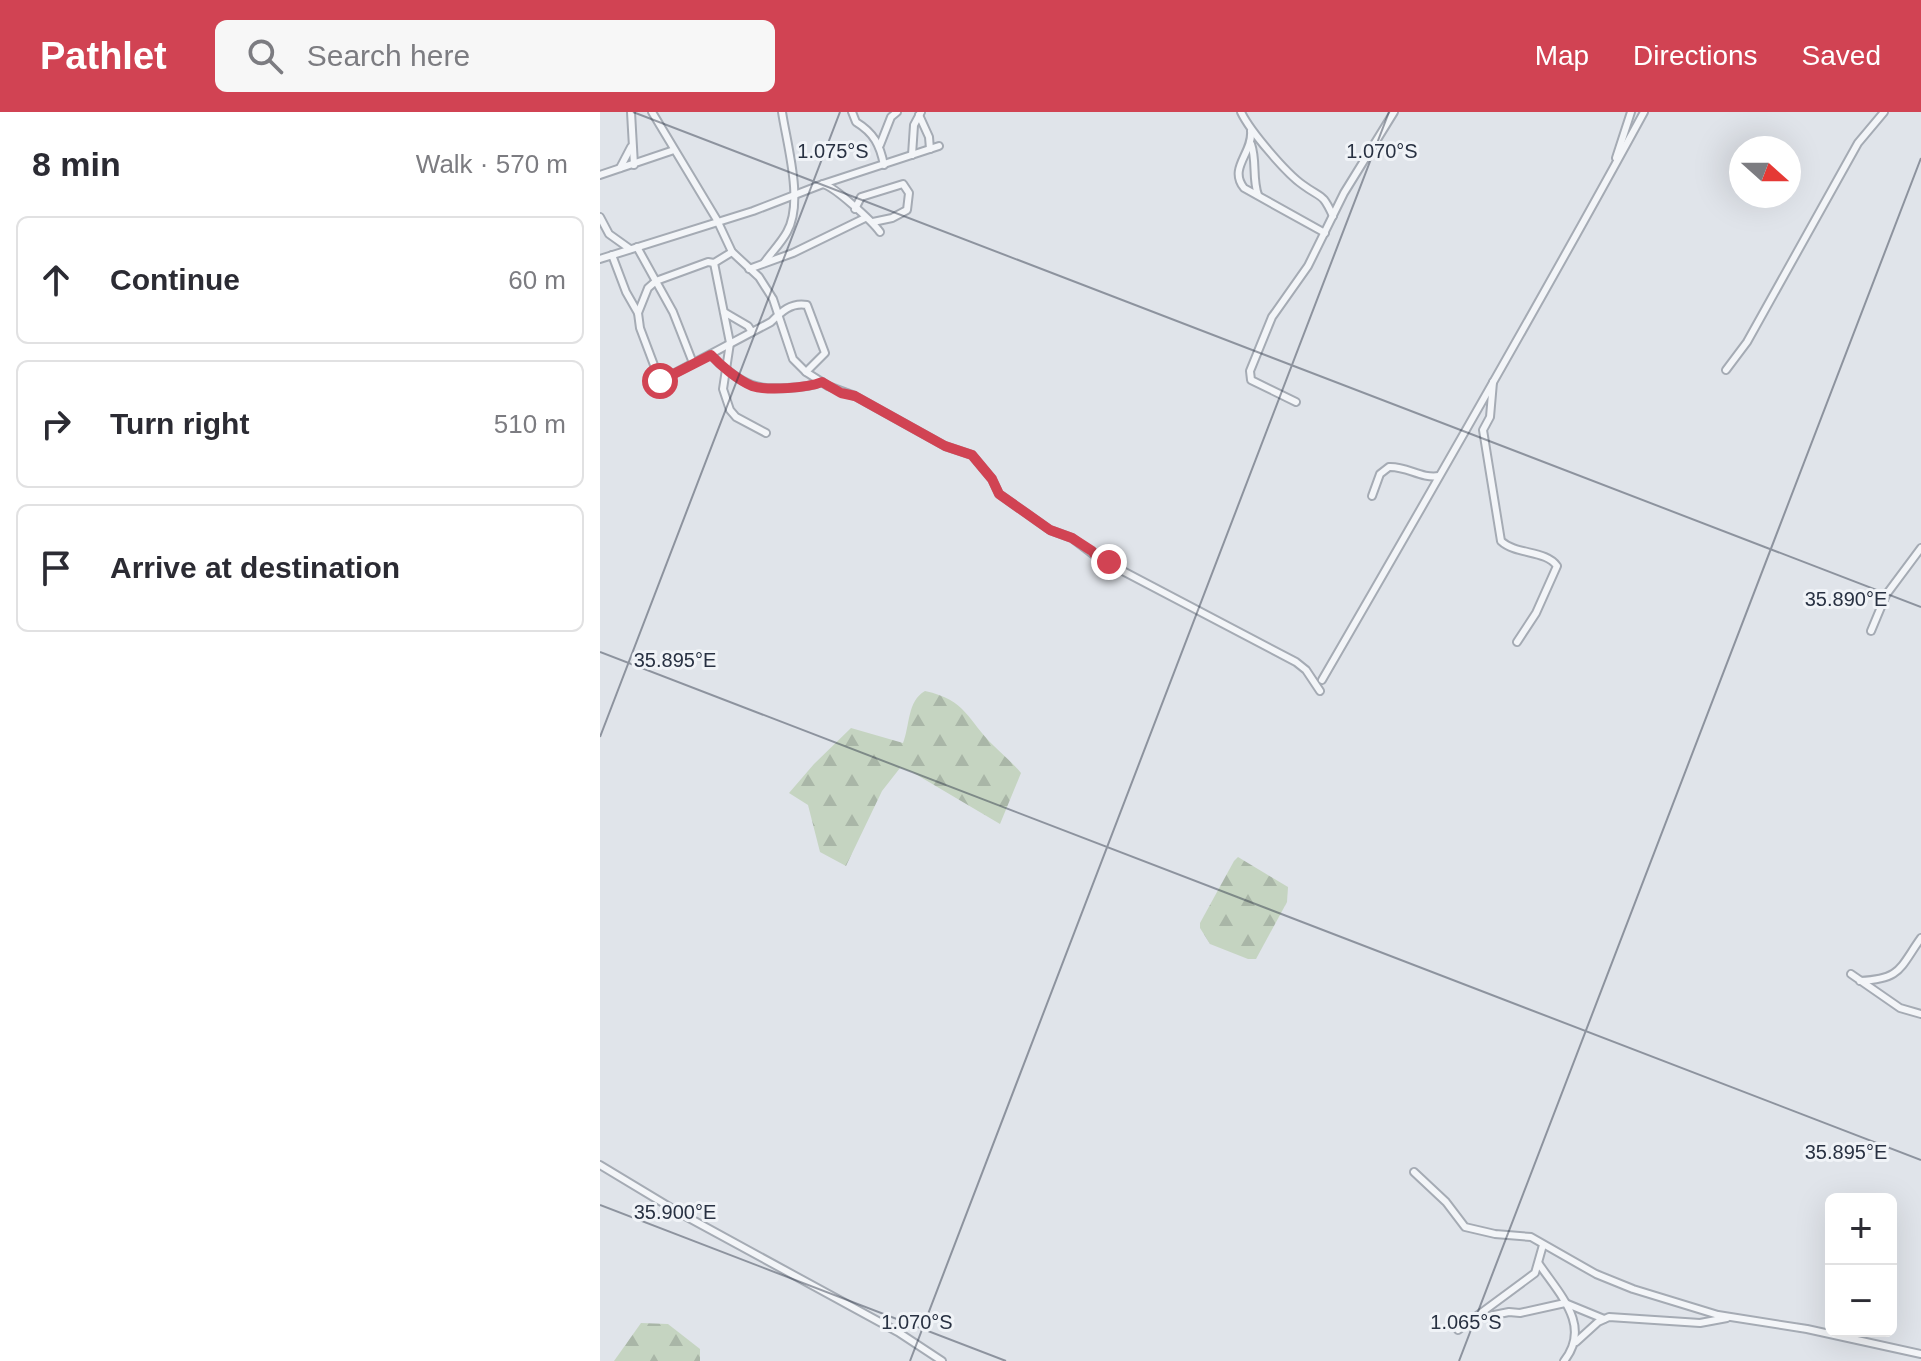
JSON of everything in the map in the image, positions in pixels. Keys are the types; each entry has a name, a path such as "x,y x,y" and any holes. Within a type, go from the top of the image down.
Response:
{"street":[{"path":"631,112 634,165"},
{"path":"652,112 717,220 732,252 759,277 773,299 793,359 806,372 945,446 972,455 992,479 999,494 1050,530 1072,538 1098,558 1296,662 1306,670 1320,691"},
{"path":"764,263 787,231 793,215 794,195 782,112"},
{"path":"852,112 856,122 880,145 884,165"},
{"path":"880,145 891,117 897,112"},
{"path":"1241,112 1251,131 1303,185 1323,195 1333,216"},
{"path":"1296,402 1251,380 1250,371 1272,317 1308,266 1364,159 1394,112"},
{"path":"1613,167 1631,112"},
{"path":"1322,680 1555,277 1644,112"},
{"path":"1726,370 1747,342 1858,143 1884,112"},
{"path":"600,259 939,146 929,137 919,113"},
{"path":"912,155 914,125 919,113"},
{"path":"1251,131 1255,156 1254,185 1258,196"},
{"path":"620,168 633,144"},
{"path":"1251,144 1238,171 1238,180 1244,188 1325,233"},
{"path":"600,175 674,150"},
{"path":"823,184 832,186 880,232"},
{"path":"855,209 861,197 903,184 909,193 907,210 892,218 873,222"},
{"path":"600,217 609,234 634,248 656,281 673,312 693,363"},
{"path":"749,269 793,253 865,218"},
{"path":"638,313 648,288 656,281 708,262 714,263 732,252"},
{"path":"612,255 638,313 640,328 660,381 771,322 777,314 801,304 807,305 825,353 806,372"},
{"path":"714,263 730,343 723,389 730,410 736,417 766,433"},
{"path":"724,312 748,326 752,332"},
{"path":"711,355 753,386 809,388 822,382"},
{"path":"1494,378 1490,417 1483,430 1501,541 1509,547 1552,560 1557,566 1536,613 1517,642"},
{"path":"1372,496 1380,474 1389,467 1431,477 1439,476"},
{"path":"1871,631 1886,595 1921,548"},
{"path":"1873,989 1895,973 1921,938"},
{"path":"1851,974 1900,1008 1921,1014"},
{"path":"1860,981 1882,980"},
{"path":"600,1165 678,1212 898,1332 942,1361"},
{"path":"1414,1172 1446,1202 1465,1227 1495,1234 1531,1237 1596,1274 1633,1289 1730,1317 1807,1329 1921,1354"},
{"path":"1458,1330 1535,1273 1543,1245"},
{"path":"1539,1264 1565,1303 1577,1328 1576,1342"},
{"path":"1474,1319 1565,1303 1604,1319 1654,1318 1700,1323 1730,1317"},
{"path":"1564,1361 1576,1342 1604,1319"}],"green space":[{"path":"925,691 958,706 1021,773 1000,824 900,768 882,791 846,866 820,852 808,805 789,793 851,728 903,743 912,707"},
{"path":"1238,857 1288,887 1287,902 1256,959 1248,959 1210,944 1200,928"},
{"path":"641,1323 668,1324 700,1349 700,1361 614,1361"}],"route":[{"path":"660,381 711,355 720,365 753,386 809,388 822,382 841,393 855,396 945,446 972,455 992,479 999,494 1050,530 1072,538 1098,558 1109,562"}]}
